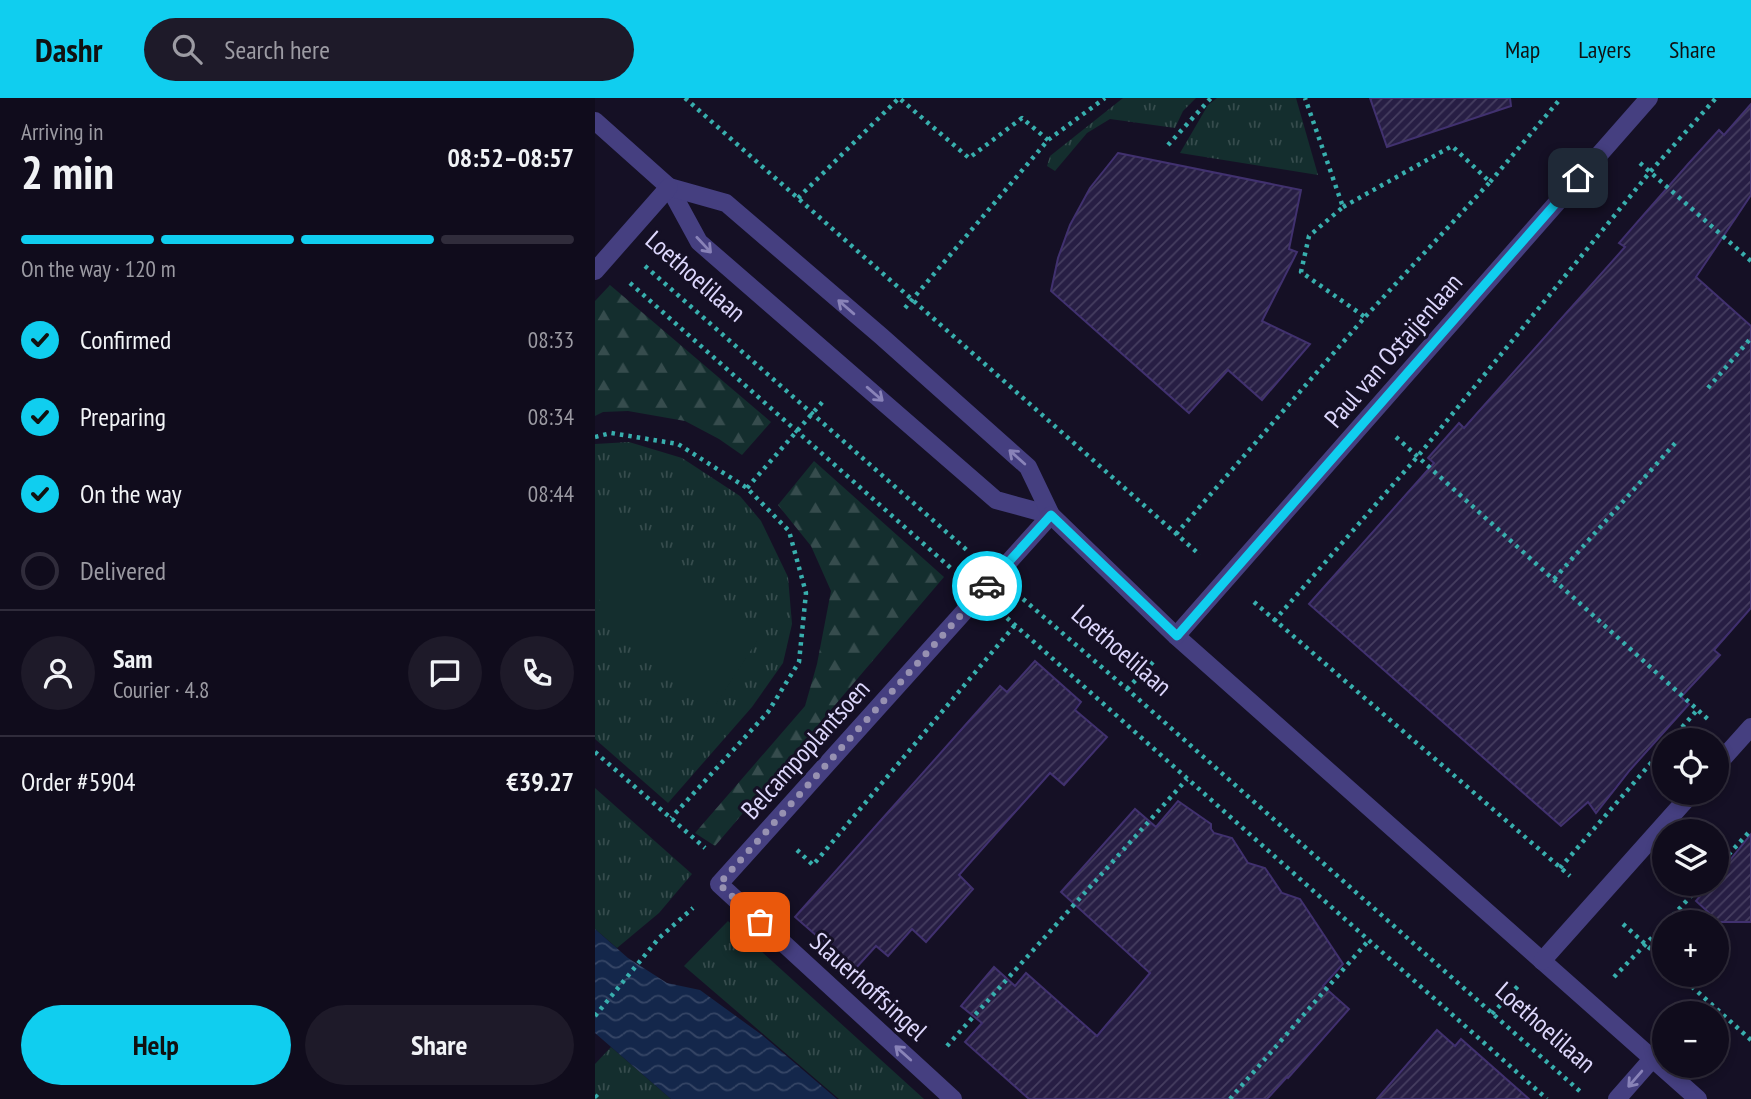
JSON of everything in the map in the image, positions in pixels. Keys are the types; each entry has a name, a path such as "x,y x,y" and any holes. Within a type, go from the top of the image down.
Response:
{"street":[{"name":"Paul van Ostaijenlaan","path":"1177,636 1649,98"},
{"name":"Loethoelilaan","path":"595,121 669,187 699,242 996,500 1051,515"},
{"name":"Loethoelilaan","path":"669,187 726,203 871,327 1028,467 1051,515 1177,636 1652,1057"},
{"path":"599,266 669,187"},
{"name":"Belcampoplantsoen","path":"719,884 1051,515"},
{"path":"1729,752 1751,727"},
{"path":"1542,961 1681,805"},
{"name":"Slauerhoffsingel","path":"719,884 953,1099"},
{"path":"1617,1099 1652,1059"},
{"name":"Loethoelilaan","path":"1675,1078 1698,1099"}],"path":[{"path":"685,98 692,100 798,198 1274,621 1652,950"},
{"path":"798,198 899,98 969,159 1022,118 1048,140 1105,98"},
{"path":"1168,145 1212,98"},
{"path":"1305,98 1343,207"},
{"path":"1176,534 1365,317 1490,182 1560,98"},
{"path":"1274,621 1417,456 1650,172 1716,98"},
{"path":"1613,139 1751,261"},
{"path":"1365,317 1301,272 1309,236 1343,207 1452,146 1490,182"},
{"name":"Loethoelilaan","path":"619,243 1588,1099"},
{"path":"599,266 980,594 1545,1098"},
{"path":"1708,388 1751,338"},
{"path":"1371,414 1736,744"},
{"path":"595,437 611,433 678,444 747,488 789,531 806,593 799,662 768,712 671,818"},
{"path":"1554,579 1677,442"},
{"path":"770,827 813,864 1015,625"},
{"path":"1681,728 1698,709"},
{"path":"595,752 731,870"},
{"path":"1560,868 1652,762"},
{"path":"924,1072 1187,779"},
{"path":"1729,854 1751,830"},
{"path":"595,1016 659,938 719,884"},
{"path":"1677,910 1691,896"},
{"path":"1589,1002 1652,937"},
{"path":"1230,1099 1369,940"},
{"path":"1692,987 1751,1040"},
{"path":"595,1095 599,1099"}],"green space":[{"path":"1123,98 1196,98 1183,111 1175,128 1110,119 1087,133 1055,171 1047,166 1050,156"},
{"path":"1217,98 1296,98 1318,175 1180,153 1208,105"},
{"path":"610,285 771,422 742,455 685,421 628,411 603,412 595,416 595,301"},
{"path":"629,442 682,458 740,496 761,521 788,577 792,624 783,663 752,707 668,803 595,739 595,444"},
{"path":"814,461 944,577 715,846 695,833 805,706 817,664 831,591 811,546 778,505"},
{"path":"595,506 757,641 716,704 595,596"},
{"path":"595,788 692,874 659,913 617,948 595,929"},
{"path":"728,921 924,1099 839,1099 684,966"},
{"path":"611,1047 671,1099 595,1099 595,1064"}],"water":[{"path":"595,929 628,958 667,983 700,990 762,1035 837,1099 671,1099 595,1033"}],"building":[{"path":"1370,98 1510,98 1511,106 1387,147"},
{"path":"1751,104 1751,195 1696,277 1751,326 1751,608 1714,650 1720,655 1681,697 1689,704 1668,728 1652,728 1652,745 1596,813 1588,802 1561,826 1309,604 1434,463 1428,458 1459,423 1464,428 1625,247 1619,243 1689,163 1719,130 1724,135"},
{"path":"1118,153 1301,190 1289,249 1297,252 1262,321 1310,344 1262,400 1228,370 1189,413 1051,291 1058,258 1070,225 1090,188"},
{"path":"1035,661 1081,702 1075,710 1107,737 1064,785 1050,773 959,875 973,889 926,942 912,929 888,956 876,946 855,969 795,917 1000,686 1007,692"},
{"path":"1178,801 1211,824 1214,833 1232,838 1248,863 1265,868 1282,893 1300,899 1343,964 1323,986 1349,1009 1267,1099 1029,1099 965,1042 982,1023 961,1006 994,967 1015,986 1026,973 1097,1036 1150,973 1061,892 1135,809 1156,827"},
{"path":"1751,834 1751,922 1729,922 1729,910 1706,910 1696,901 1700,896 1729,896 1729,861"},
{"path":"1437,1030 1455,1046 1461,1039 1529,1099 1377,1099"}],"way so far":[{"path":"760,922 719,884 987,586"}],"route":[{"path":"987,586 1051,515 1177,636 1578,178"}]}
